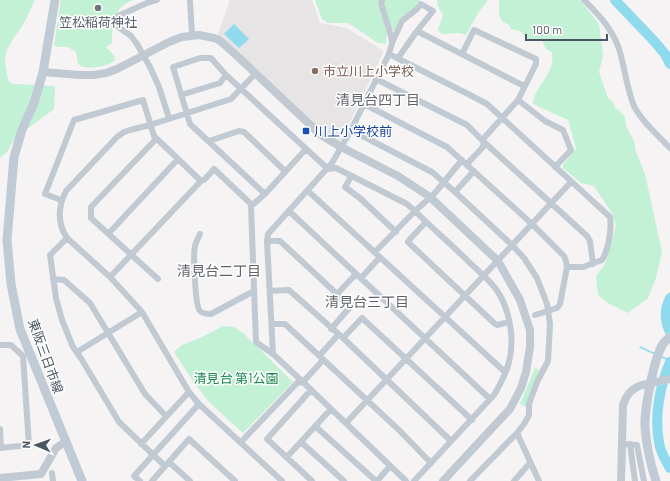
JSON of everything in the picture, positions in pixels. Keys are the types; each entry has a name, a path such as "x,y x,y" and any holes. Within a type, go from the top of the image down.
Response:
{"main road":[{"name":"東阪三日市線","path":"55,0 43,72 34,103 22,130 14,157 4,240 20,329 82,481"},
{"path":"656,481 652,470 645,427 648,400 655,366 663,343 669,338"}],"street":[{"path":"158,0 147,3 118,16 113,23 131,36 137,44 159,87 169,118"},
{"path":"190,0 192,35"},
{"path":"382,0 381,3 392,42"},
{"path":"584,0 602,18 614,36 620,52 634,106 642,118 670,148"},
{"path":"273,354 267,241 268,234 328,169 351,130 389,54 392,42 402,22 421,4 433,11 398,58"},
{"path":"337,294 359,276 415,210 465,162 483,147 484,138 518,100 536,64 536,60 474,30 462,54"},
{"path":"417,32 524,86"},
{"path":"43,72 79,75 106,73 117,69 168,42 182,37 192,35 209,36 219,40 321,135 398,176 430,197 498,261 520,300 530,330 530,348 526,372 522,388 510,409 443,481"},
{"path":"389,54 487,104 610,217 606,253 602,260 583,267 566,267"},
{"path":"265,194 190,124 180,95 173,67 200,58 211,58 226,75 328,169"},
{"path":"255,74 231,99 124,132 117,137 72,184 61,200 60,217 61,224 67,238 110,277 142,312 189,392 199,404 282,481"},
{"path":"180,95 220,83 226,75"},
{"path":"376,79 467,125 587,236 590,241 593,264"},
{"path":"61,200 45,194 74,120 142,100 156,139 201,181"},
{"path":"518,100 545,121 563,130 572,150 555,167"},
{"path":"364,104 447,147 532,224 564,256 566,267 560,304 557,308 535,315"},
{"path":"351,130 432,172 444,182 524,258 537,278 549,310 550,332 548,362 537,382 529,404 529,415 517,433 470,481"},
{"path":"209,141 239,131 244,132 285,171"},
{"path":"156,139 91,208 91,218 158,279"},
{"path":"251,206 265,194 306,148"},
{"path":"109,233 178,159"},
{"path":"328,169 336,168 351,177 407,204 415,210 483,276 496,290 505,305 512,340 511,354 503,380 490,399 472,420 414,481"},
{"path":"110,277 214,169 250,203 251,206 256,342 273,354 406,481"},
{"path":"455,192 474,172"},
{"path":"351,177 345,187 361,199 396,232"},
{"path":"346,423 387,381 571,182"},
{"path":"308,191 505,372"},
{"path":"289,211 490,399"},
{"path":"426,222 408,242 497,325 509,322"},
{"path":"200,234 194,246 194,255 196,301 200,310 205,314 212,314 254,290"},
{"path":"67,238 50,255 56,298 62,320 73,347 113,415 119,422 154,455 190,481"},
{"path":"267,241 280,241 350,307 332,329"},
{"path":"53,279 64,280 90,303 145,394 166,416"},
{"path":"270,291 289,290 451,441"},
{"path":"77,352 142,312"},
{"path":"241,442 297,383 303,382 340,336 362,318 472,420"},
{"path":"272,324 285,324 399,430 431,463"},
{"path":"0,346 11,345 23,356 30,445 1,448 0,429"},
{"path":"635,481 626,444 623,411 625,400 631,391 642,385 670,379"},
{"path":"311,390 267,439 312,481"},
{"path":"141,444 189,392"},
{"path":"140,481 134,476 199,404"},
{"path":"287,457 331,409"},
{"path":"315,426 376,481 390,466"},
{"path":"517,433 539,481"},
{"path":"152,481 189,439 235,481"},
{"path":"0,478 41,474 56,448 65,442"},
{"path":"301,442 344,481"},
{"path":"621,481 626,444"},
{"path":"626,444 637,445 644,481"},
{"path":"514,481 530,464"},
{"path":"52,473 53,481"}],"shaded area":[{"name":"市立川上小学校","path":"230,0 312,0 320,23 346,28 384,51 340,143 324,134 217,36"}],"green space":[{"path":"0,0 35,0 24,23 7,50 5,63 9,82 14,84 55,86 54,109 15,138 7,152 0,158"},
{"path":"61,0 135,0 122,6 113,23 112,43 106,47 114,55 115,60 109,64 91,68 84,67 78,64 76,52 68,47 58,47 54,45"},
{"path":"315,0 420,0 414,8 399,20 395,29 386,36 386,44 378,43 348,23 328,23 322,19"},
{"path":"437,0 488,0 478,13 466,35 457,33 442,34 438,30 443,15 439,9"},
{"path":"499,0 580,0 599,24 603,56 599,72 608,98 613,102 615,108 625,117 626,126 634,141 636,152 645,174 662,252 656,278 648,298 628,313 608,303 598,295 596,276 605,264 616,226 612,213 594,186 581,183 563,168 563,165 576,148 568,120 533,104 537,91 551,67 552,52 546,49 542,40 528,39 520,31 511,29 509,25 502,21 499,15"},
{"name":"清見台 第1公園","path":"223,326 234,327 243,333 293,382 243,433 210,403 195,384 174,352 182,345 200,338"},
{"path":"535,368 542,371 527,407 520,404"}],"water":[{"path":"234,24 249,39 239,48 224,34"}],"waterway":[{"path":"615,0 654,41 665,54 670,64"},
{"path":"670,298 666,315 670,332"},
{"path":"640,347 655,354"},
{"path":"662,357 670,360"},
{"path":"670,362 663,381 657,422 660,449 670,468"}],"place":[{"name":"笠松稲荷神社","path":"98,8"},
{"name":"市立川上小学校","path":"315,71"},
{"name":"川上小学校前","path":"306,131"}],"district":[{"name":"清見台四丁目","path":"378,100"},
{"name":"清見台二丁目","path":"219,271"},
{"name":"清見台三丁目","path":"367,302"}]}
